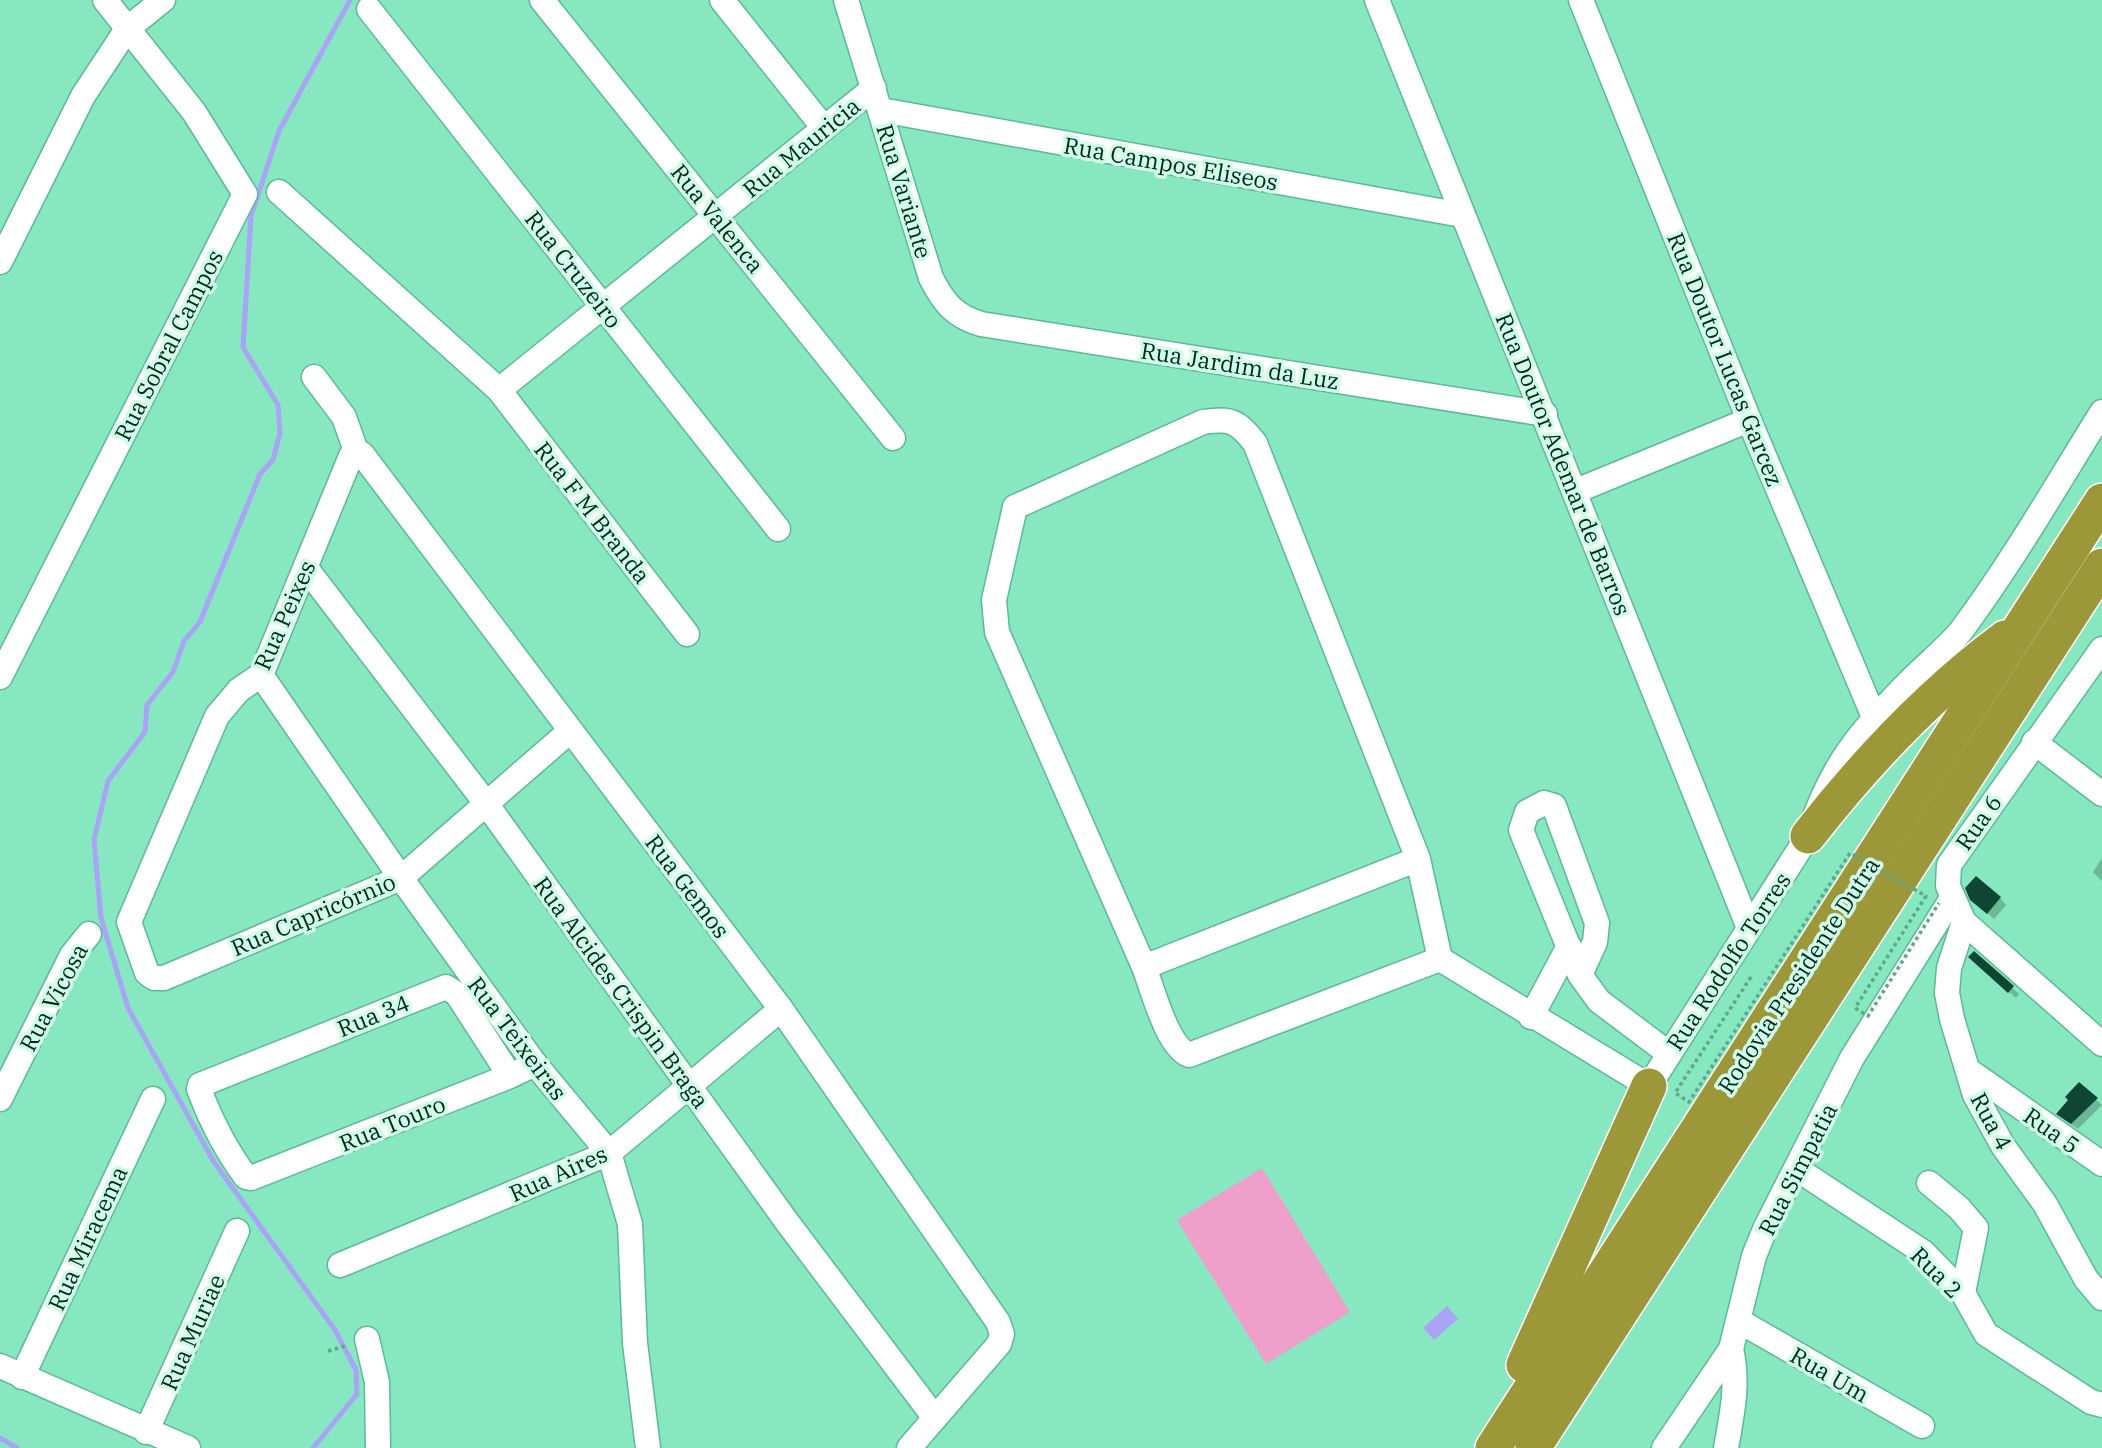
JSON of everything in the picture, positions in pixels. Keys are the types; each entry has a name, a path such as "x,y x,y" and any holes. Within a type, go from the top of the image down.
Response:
{"highway":[{"name":"Rodovia Presidente Dutra","path":"1490,1448 2102,501"},
{"name":"Rodovia Presidente Dutra","path":"1533,1448 1825,994 2089,596"},
{"path":"1808,836 1860,772 1958,674 2024,623"},
{"path":"1490,1448 1649,1086"}],"street":[{"path":"105,0 127,29"},
{"path":"0,262 83,96 127,29 163,0"},
{"name":"Rua Valenca","path":"541,0 893,438"},
{"path":"722,0 824,128"},
{"name":"Rua Variante","path":"846,0 931,278 943,300"},
{"name":"Rua Doutor Ademar de Barros","path":"1376,0 1576,491 1749,928"},
{"name":"Rua Doutor Lucas Garcez","path":"1581,0 1749,421 1874,717"},
{"name":"Rua Cruzeiro","path":"369,9 778,529"},
{"name":"Rua Sobral Campos","path":"0,677 9,637 245,194 194,112 127,29"},
{"name":"Rua Mauricia","path":"499,390 824,128 877,99"},
{"name":"Rua Campos Eliseos","path":"877,99 1462,215"},
{"name":"Rua F M Branda","path":"279,192 499,390 687,634"},
{"name":"Rua Jardim da Luz","path":"943,300 960,317 981,324 1545,414"},
{"path":"314,377 344,417 356,451"},
{"name":"Rua Rodolfo Torres","path":"1649,1086 1808,836 1821,794 1844,755 1874,717 1958,634 1998,579 2102,412"},
{"path":"1440,959 1189,1055 1180,1051 1172,1040 1144,967 997,632 994,600 1016,507 1203,422 1227,419 1241,426 1255,443 1418,859 1440,959 1531,1017 1649,1086"},
{"path":"1576,491 1749,421"},
{"name":"Rua Peixes","path":"129,922 217,716 239,690 261,675 351,456 356,451"},
{"name":"Rua Gemos","path":"356,451 362,454 781,1009 998,1322 1002,1334 999,1344 934,1418"},
{"name":"Rua Alcides Crispin Braga","path":"306,568 485,802 690,1087 934,1418"},
{"name":"Rua 6","path":"2102,649 1949,865 1946,900 1964,922 2102,1044"},
{"name":"Rua Teixeiras","path":"261,675 534,1064 609,1153 630,1224 635,1343 648,1448"},
{"name":"Rua Capricórnio","path":"129,922 147,973 164,978 401,878 485,802 570,731"},
{"path":"2034,742 2102,794"},
{"path":"1580,975 1595,942 1597,923 1553,806 1544,803 1527,812 1521,830 1580,975 1599,1001 1668,1054"},
{"path":"1144,967 1418,859"},
{"name":"Rua Simpatia","path":"1664,1448 1731,1349 1754,1256 1852,1058 1946,900"},
{"name":"Rua 4","path":"1964,922 1949,968 1947,993 1952,1019 1981,1111 2045,1204 2087,1279 2102,1298"},
{"name":"Rua Vicosa","path":"0,1099 72,955 89,934"},
{"path":"1531,1017 1569,946"},
{"name":"Rua 34","path":"248,1178 211,1123 199,1087 446,987 457,994 510,1076"},
{"name":"Rua Aires","path":"340,1265 609,1153 781,1009"},
{"name":"Rua Touro","path":"248,1178 510,1076 534,1064"},
{"name":"Rua 5","path":"1968,1070 2102,1164"},
{"name":"Rua Miracema","path":"11,1371 153,1099"},
{"name":"Rua 2","path":"1797,1169 1923,1252 1963,1293 1978,1324 1996,1342 2091,1402 2102,1405"},
{"path":"1929,1183 1959,1208 1976,1228 1963,1293"},
{"name":"Rua Muriae","path":"146,1432 237,1231"},
{"name":"Rua Um","path":"1739,1321 1922,1426"},
{"path":"367,1339 377,1382 378,1448"},
{"path":"1726,1448 1736,1388 1736,1371 1731,1349"},
{"path":"11,1371 188,1448"},
{"path":"909,1448 934,1418"}],"path":[{"path":"1751,977 1675,1093 1689,1102 1850,853 1926,896 1855,1008 1868,1016 1946,900"}],"shaded area":[{"path":"1262,1168 1350,1312 1266,1364 1177,1220"},
{"path":"1447,1306 1458,1319 1434,1340 1423,1328"}],"building":[{"path":"1976,876 2001,897 1987,914 1970,900 1965,888"},
{"path":"1974,951 2014,986 2008,993 1968,957"},
{"path":"2079,1082 2098,1098 2071,1124 2056,1114 2068,1100 2065,1097"}],"waterway":[{"path":"313,1448 357,1394 356,1370 335,1330 214,1162 128,1008 101,918 94,840 108,781 145,732 147,705 173,672 184,641 200,622 260,474 273,460 280,433 278,405 243,347 251,216 279,131 350,0"},
{"path":"0,1438 17,1448"}]}
